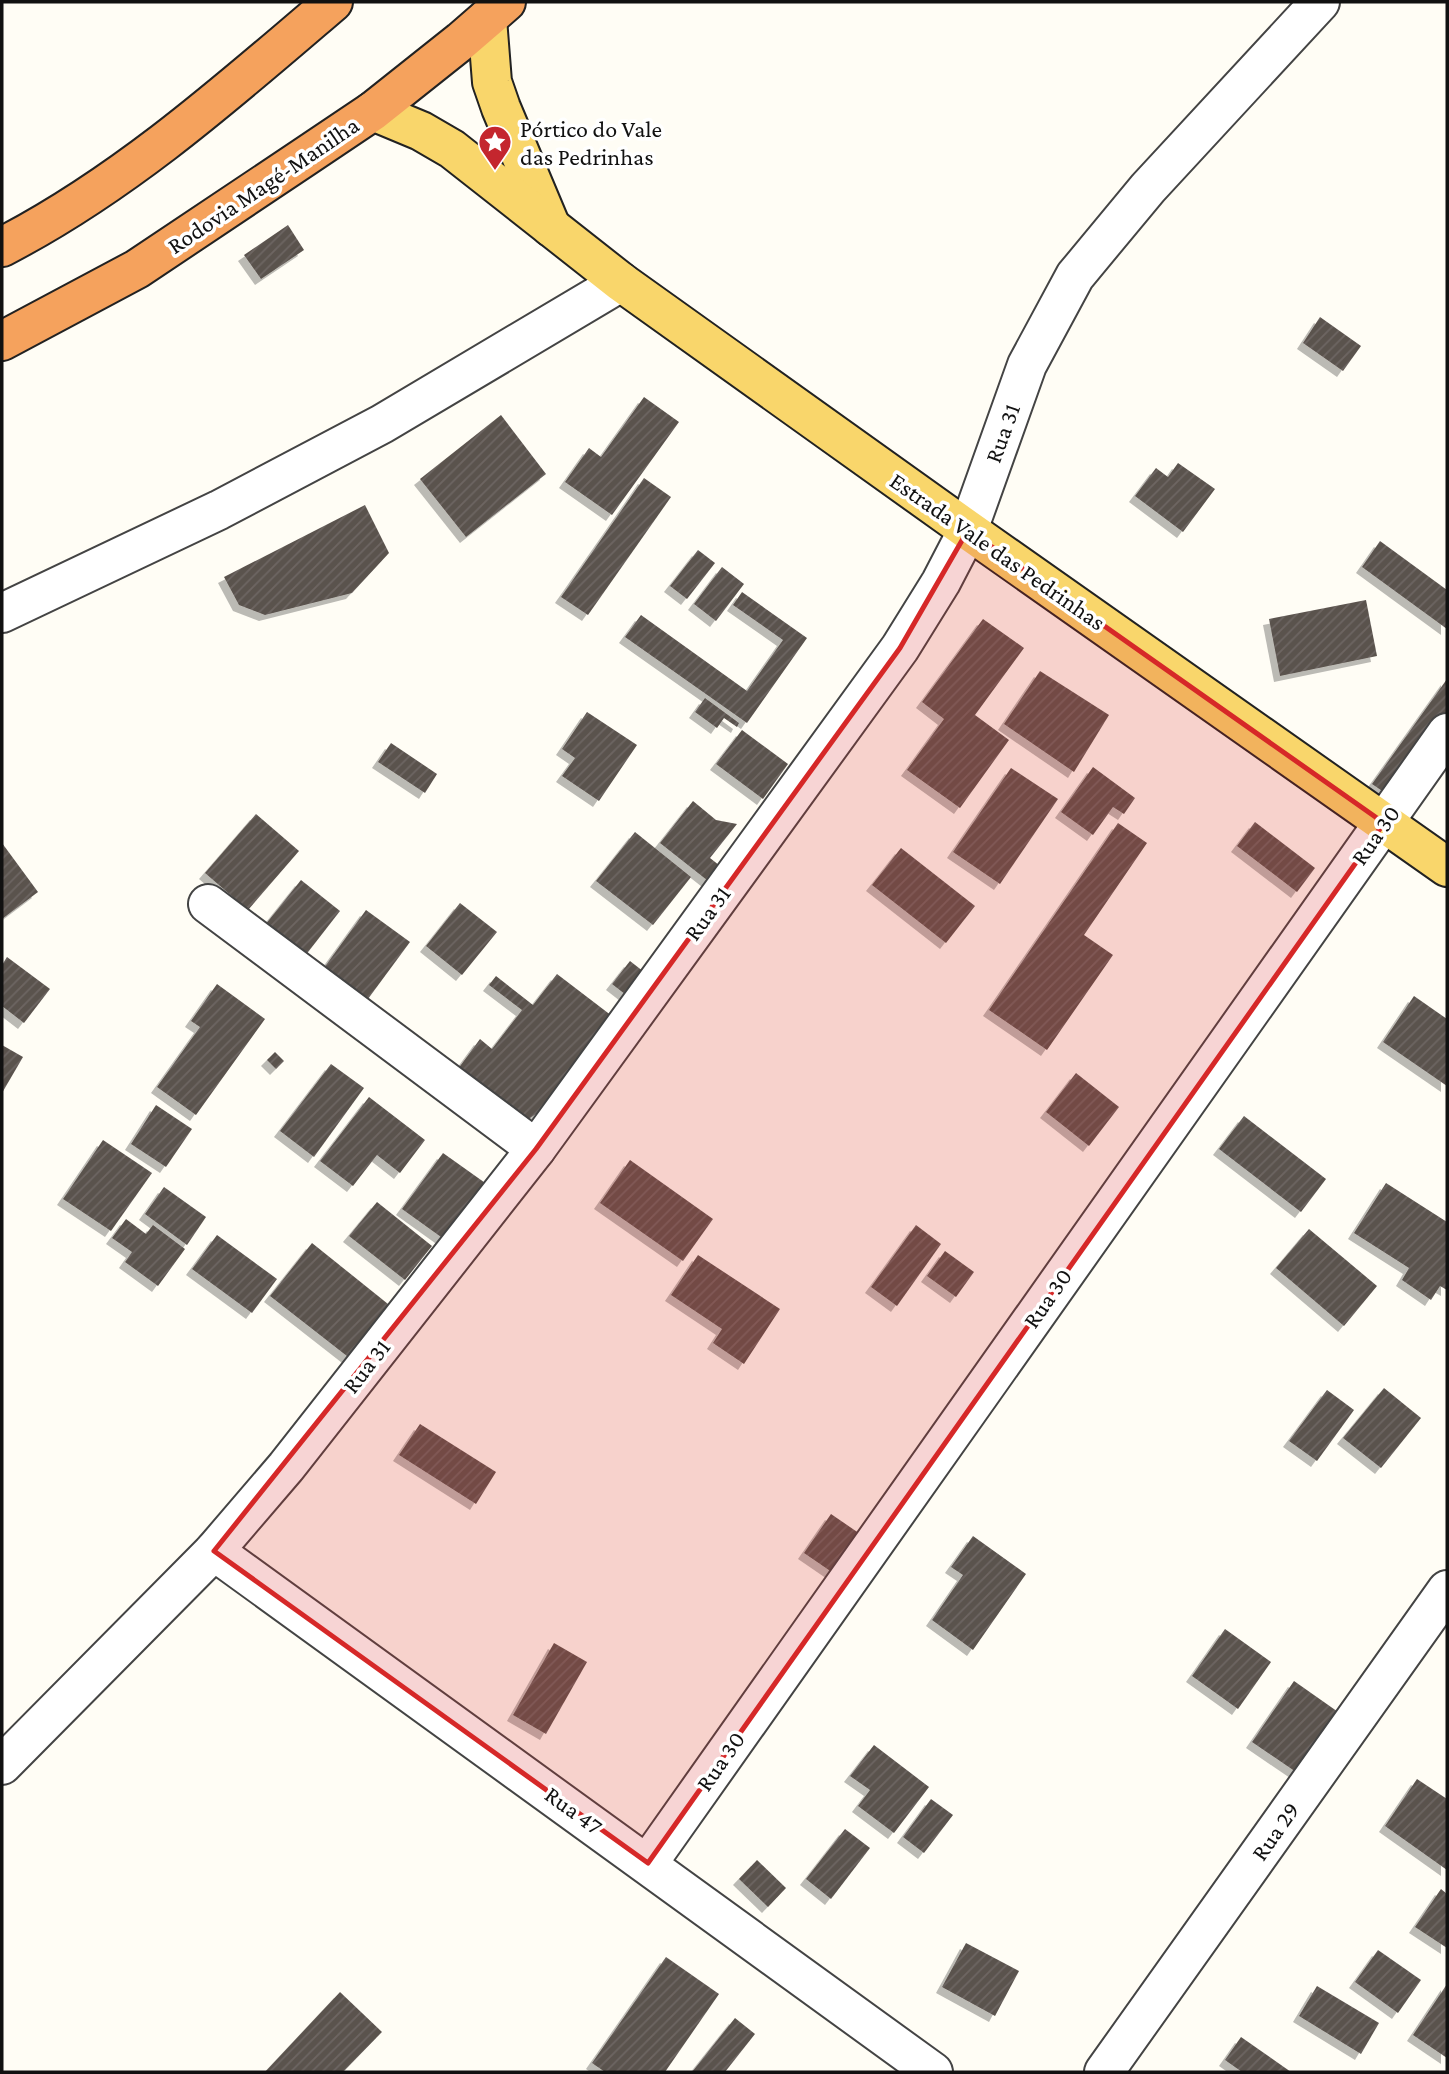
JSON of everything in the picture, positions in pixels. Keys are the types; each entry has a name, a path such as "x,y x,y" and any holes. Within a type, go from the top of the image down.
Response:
{"highway":[{"path":"2,247 46,224 142,159 240,82 333,2"},
{"name":"Rodovia Magé-Manilha","path":"2,341 136,269 373,111 497,11"}],"main road":[{"path":"497,11 492,82 551,229"},
{"name":"Estrada Vale das Pedrinhas","path":"373,111 421,131 452,149 621,282 1447,867"}],"street":[{"name":"Rua 31","path":"2,1765 214,1551 286,1467 536,1149 900,648 941,582 968,530 1027,365 1075,276 1149,188 1320,2"},
{"path":"2,613 219,510 382,424 621,282"},
{"name":"Rua 30","path":"648,1863 1447,733"},
{"path":"208,904 536,1149"},
{"name":"Rua 47","path":"214,1551 933,2072"},
{"name":"Rua 29","path":"1104,2072 1447,1590"}],"highlighted area":[{"path":"968,530 1384,823 648,1863 214,1551 536,1149 900,648"}],"building":[{"path":"288,225 304,250 261,279 244,255"},
{"path":"1320,317 1361,346 1343,371 1303,343"},
{"path":"644,397 679,422 612,515 565,482 589,448 601,457"},
{"path":"501,415 546,474 466,537 420,479"},
{"path":"1178,463 1215,489 1183,532 1135,496 1156,468 1168,477"},
{"path":"644,478 671,497 588,615 561,597"},
{"path":"365,505 389,553 352,593 265,615 239,605 224,577"},
{"path":"1380,541 1447,590 1447,629 1362,567"},
{"path":"698,550 715,563 687,599 670,586"},
{"path":"722,567 744,584 716,621 694,604"},
{"path":"742,592 807,638 747,723 625,637 641,615 747,691 783,640 733,605"},
{"path":"1366,600 1377,656 1280,676 1269,619"},
{"path":"983,619 1024,648 975,715 1009,740 960,808 907,770 944,719 922,702"},
{"path":"1040,671 1109,715 1074,772 1004,724"},
{"path":"1447,679 1447,719 1391,797 1372,784"},
{"path":"705,698 739,723 737,727 724,718 717,728 695,712"},
{"path":"587,712 637,745 599,801 562,776 575,758 562,749"},
{"path":"742,730 788,764 763,799 716,764"},
{"path":"391,743 437,774 425,793 378,762"},
{"path":"1093,767 1135,798 1124,814 1113,807 1093,835 1061,812"},
{"path":"1011,768 1058,799 1000,884 953,852"},
{"path":"693,801 716,820 737,824 710,858 729,873 717,888 660,843"},
{"path":"256,814 299,851 248,910 205,873"},
{"path":"1255,822 1315,868 1297,892 1237,846"},
{"path":"1118,823 1147,843 1084,935 1113,955 1047,1050 989,1010"},
{"path":"635,832 691,877 653,925 596,881"},
{"path":"2,843 38,892 2,919"},
{"path":"901,848 975,906 946,943 872,885"},
{"path":"301,880 340,911 305,956 265,925"},
{"path":"460,903 497,932 462,975 426,946"},
{"path":"366,910 410,942 365,1003 321,972"},
{"path":"7,957 50,989 24,1023 2,1006 2,965"},
{"path":"630,961 653,979 635,1002 612,984"},
{"path":"557,974 612,1016 539,1112 521,1124 455,1073 480,1039 492,1049 522,1010 489,985 496,976 533,1005"},
{"path":"217,984 265,1019 196,1115 157,1087 200,1027 191,1021"},
{"path":"1414,996 1447,1019 1447,1086 1383,1042"},
{"path":"2,1045 23,1057 2,1093"},
{"path":"275,1052 284,1061 276,1069 267,1060"},
{"path":"331,1064 364,1088 314,1157 280,1131"},
{"path":"1076,1073 1119,1107 1089,1146 1046,1112"},
{"path":"369,1097 425,1140 400,1173 377,1155 353,1186 320,1161"},
{"path":"156,1105 192,1129 166,1167 131,1144"},
{"path":"1244,1116 1326,1179 1301,1212 1219,1149"},
{"path":"103,1140 152,1173 111,1231 63,1199"},
{"path":"443,1153 488,1185 448,1242 402,1209"},
{"path":"630,1160 713,1219 683,1261 600,1203"},
{"path":"1386,1183 1447,1222 1447,1290 1440,1286 1431,1300 1402,1280 1409,1268 1354,1233"},
{"path":"164,1187 206,1217 187,1245 145,1214"},
{"path":"377,1202 432,1246 405,1280 349,1236"},
{"path":"126,1219 146,1234 153,1225 185,1249 158,1286 125,1262 132,1252 112,1238"},
{"path":"916,1225 941,1244 897,1306 871,1287"},
{"path":"1309,1229 1377,1286 1344,1326 1276,1268"},
{"path":"217,1235 277,1279 252,1313 192,1269"},
{"path":"312,1243 393,1308 352,1360 270,1296"},
{"path":"945,1251 974,1272 956,1297 927,1276"},
{"path":"698,1255 780,1309 744,1364 713,1343 722,1329 671,1295"},
{"path":"1384,1388 1421,1418 1381,1468 1343,1438"},
{"path":"1327,1390 1354,1410 1317,1461 1289,1441"},
{"path":"420,1424 496,1472 476,1504 399,1455"},
{"path":"831,1514 866,1538 839,1577 804,1553"},
{"path":"973,1536 1026,1574 973,1650 932,1620 963,1575 951,1567"},
{"path":"1225,1629 1271,1662 1238,1709 1192,1676"},
{"path":"554,1643 587,1662 546,1734 513,1715"},
{"path":"1294,1681 1341,1714 1299,1774 1252,1742"},
{"path":"874,1745 929,1787 894,1833 858,1806 870,1790 850,1776"},
{"path":"1417,1779 1447,1799 1447,1870 1385,1826"},
{"path":"931,1799 953,1815 924,1853 903,1837"},
{"path":"845,1829 870,1848 831,1899 806,1879"},
{"path":"757,1860 786,1888 768,1907 739,1879"},
{"path":"1441,1889 1447,1894 1447,1948 1415,1927"},
{"path":"966,1943 1019,1971 995,2016 942,1987"},
{"path":"1378,1950 1421,1980 1398,2013 1355,1982"},
{"path":"666,1957 719,1994 665,2072 605,2072 592,2063"},
{"path":"1447,1984 1447,2058 1413,2035"},
{"path":"1317,1986 1379,2023 1361,2054 1299,2016"},
{"path":"340,1992 382,2032 343,2072 265,2072"},
{"path":"735,2018 755,2034 725,2072 692,2072"},
{"path":"1241,2037 1291,2072 1242,2072 1225,2060"}],"place":[{"name":"Pórtico do Vale das Pedrinhas","path":"495,172"}]}
